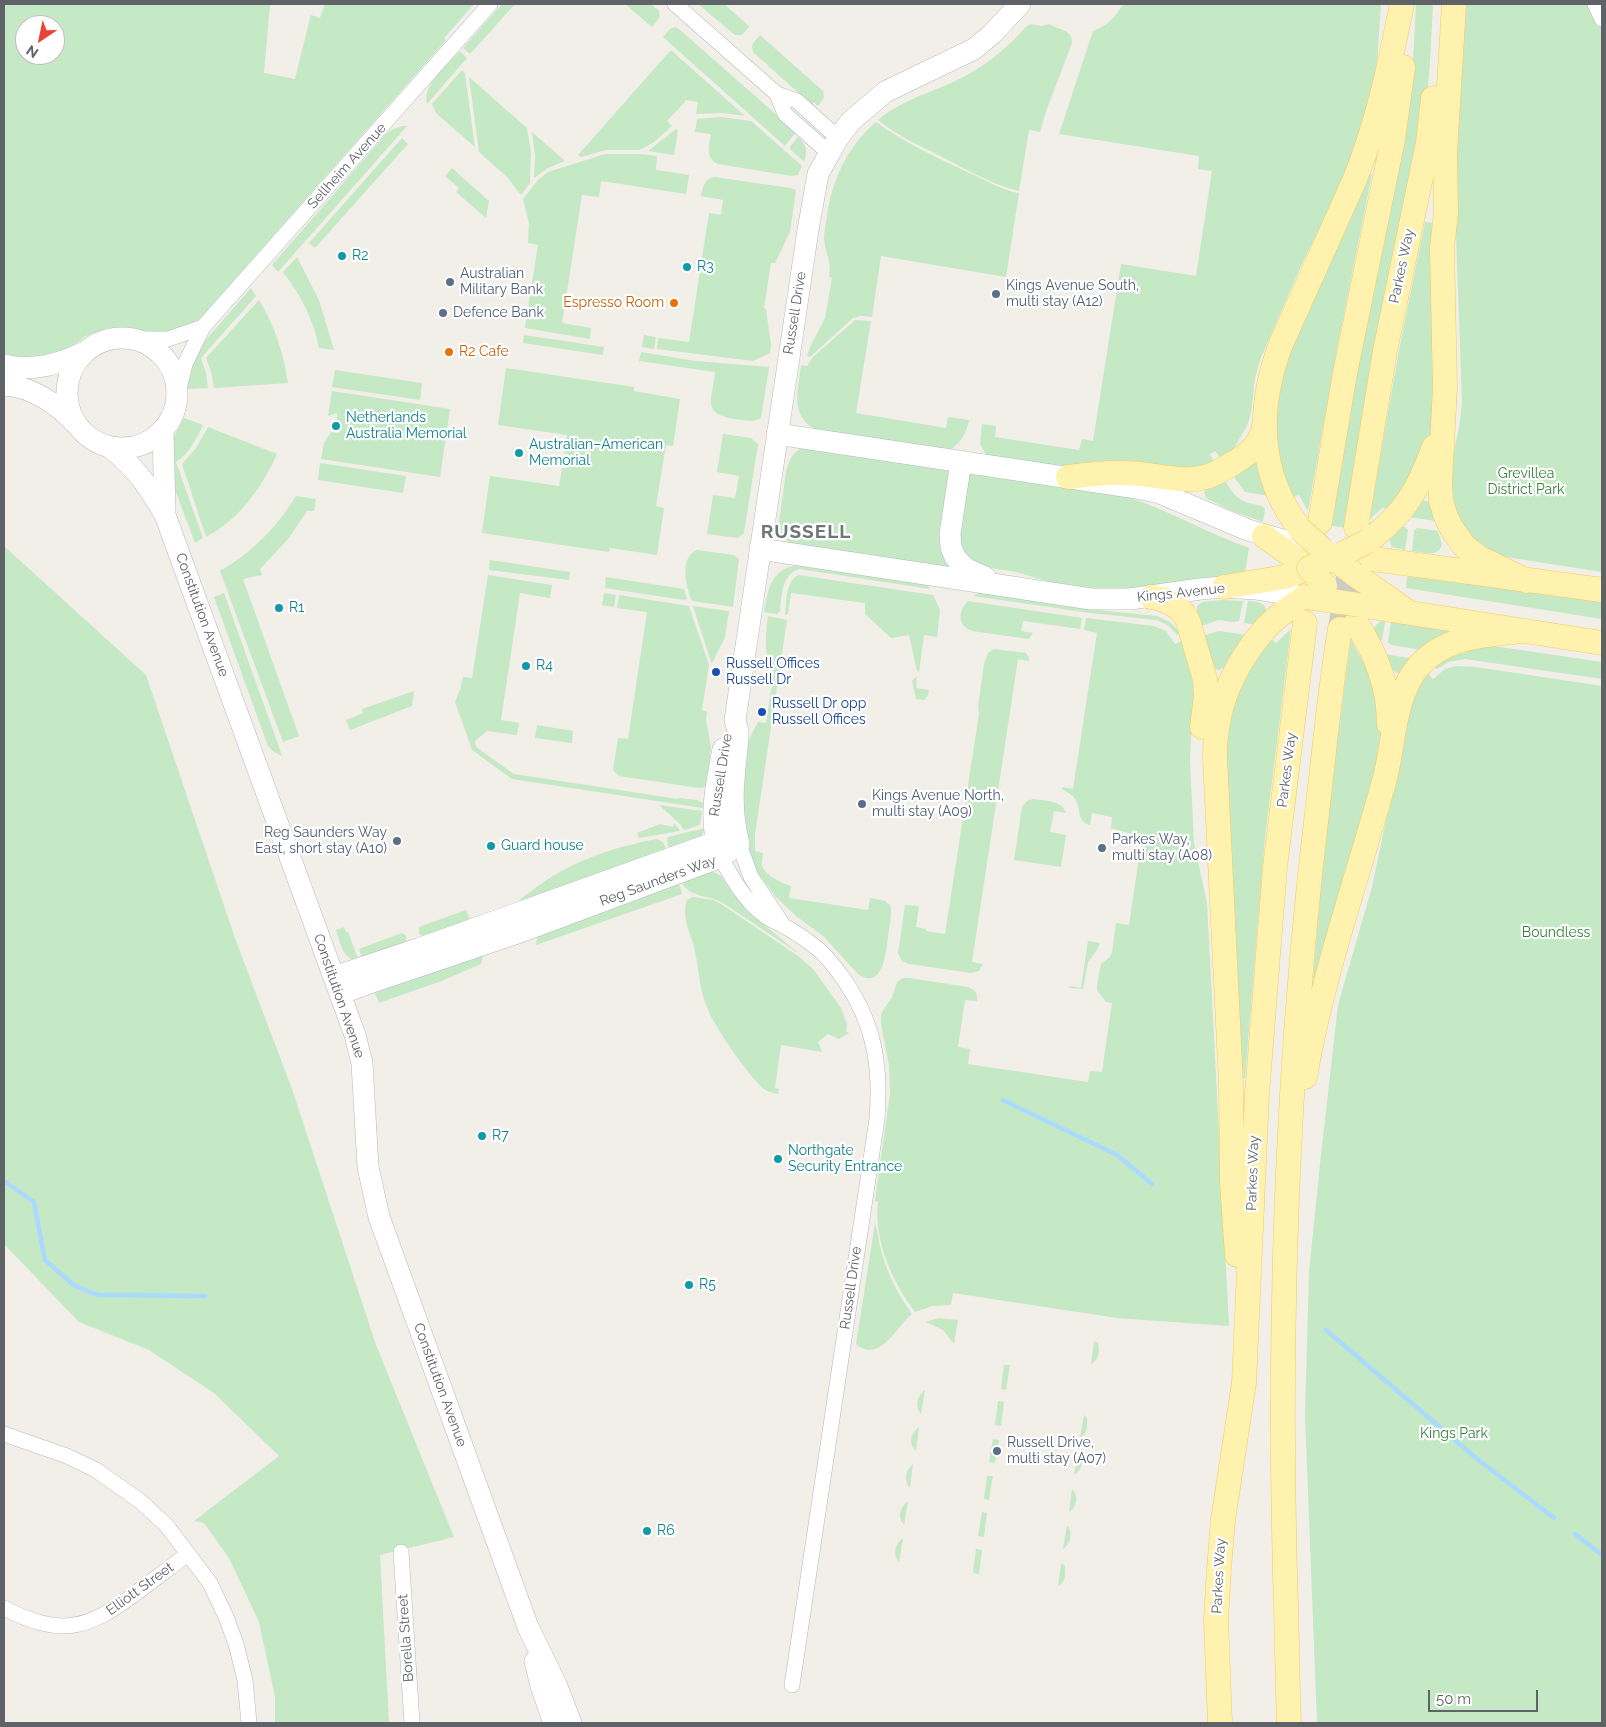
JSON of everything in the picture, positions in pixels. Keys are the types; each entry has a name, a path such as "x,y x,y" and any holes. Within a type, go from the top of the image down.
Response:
{"main road":[{"path":"1300,572 1288,510 1273,479 1266,449 1265,404 1272,368 1355,179 1374,129 1402,4"},
{"name":"Parkes Way","path":"1220,1723 1216,1620 1219,1569 1226,1497 1244,1383 1257,1094 1300,572 1345,373 1388,164 1404,60 1406,4"},
{"name":"Parkes Way","path":"1352,557 1385,351 1428,143 1435,80 1439,4"},
{"path":"1454,4 1445,153 1446,212 1442,248 1445,388 1440,491 1443,510 1452,529 1464,546 1478,557 1527,581"},
{"path":"1246,1336 1234,1213 1232,1084 1214,758 1215,733 1224,696 1236,670 1300,572 1352,557 1394,520 1419,485 1444,420"},
{"path":"1068,477 1118,472 1197,479 1223,469 1250,451 1260,440 1264,426"},
{"path":"1264,536 1300,572 1344,609 1374,655 1384,686 1389,721 1389,760"},
{"path":"1289,1723 1283,1503 1283,1368 1287,1188 1295,1038 1307,900 1352,557"},
{"path":"1352,557 1410,613"},
{"path":"1224,587 1300,572 1352,557 1602,590"},
{"path":"1151,597 1167,601 1181,610 1193,634 1202,665 1206,690 1201,746 1216,791"},
{"path":"1344,609 1410,613 1602,643"},
{"path":"1287,1188 1306,1071 1317,1020 1389,760 1404,689 1412,674 1422,662 1438,650 1458,641 1478,636 1522,631"}],"street":[{"name":"Sellheim Avenue","path":"178,393 185,364 204,327 490,4"},
{"path":"675,4 777,94 785,114 834,146"},
{"name":"Russell Drive","path":"783,925 751,876 739,844 734,823 732,796 738,739 735,720 818,174 834,146 852,122 885,92 974,49 992,34 1020,4"},
{"path":"1595,4 1602,19"},
{"name":"Sellheim Avenue","path":"133,339 168,339 204,327"},
{"path":"4,365 22,368 41,366 66,360 108,340 133,339 149,345 162,355 172,369 178,393 172,418 162,432 149,442 133,448 116,448 93,440 60,409 32,392 16,386 4,385"},
{"path":"77,424 69,406 67,389 75,365 88,350"},
{"name":"Constitution Avenue","path":"162,432 165,515"},
{"path":"777,434 1137,488 1160,493 1264,536"},
{"name":"Constitution Avenue","path":"108,446 140,475 165,515 355,1035 362,1063 368,1162 380,1217 528,1627 556,1684 571,1723"},
{"path":"961,461 950,534 951,547 955,557 967,569 1003,585"},
{"name":"Kings Avenue","path":"760,550 1090,599 1130,599 1224,587"},
{"name":"Russell Drive","path":"735,720 730,726 724,742 715,797 714,826 719,850 733,880 748,901 764,916 783,925 823,954 854,994 865,1015 872,1035 879,1082 877,1119 792,1685"},
{"name":"Reg Saunders Way","path":"337,986 518,920 739,844"},
{"path":"4,1434 67,1456 96,1470 140,1501 162,1521 213,1589 232,1631 245,1680 249,1723"},
{"name":"Borella Street","path":"400,1552 412,1723"},
{"name":"Elliott Street","path":"4,1608 24,1618 46,1624 74,1625 92,1621 115,1608 188,1554"},
{"name":"Constitution Avenue","path":"528,1627 541,1686 554,1723"}],"green space":[{"path":"4,4 270,4 264,73 295,79 311,15 320,18 325,4 474,4 444,38 446,40 196,323 184,331 151,333 129,327 108,328 86,336 58,357 4,358"},
{"path":"502,4 515,4 470,54 463,48"},
{"path":"625,4 651,4 659,11 660,17 652,27"},
{"path":"698,4 724,4 749,27 742,35 735,35"},
{"path":"1123,4 1381,4 1377,65 1370,104 1344,179 1302,264 1260,360 1255,378 1251,413 1247,426 1234,448 1221,459 1215,451 1210,454 1215,463 1188,471 1185,467 1161,470 1099,461 1062,466 987,456 980,444 982,424 996,426 995,437 1079,450 1082,439 1093,441 1121,264 1196,276 1212,171 1198,169 1199,156 1059,134 1093,31 1103,27 1111,20"},
{"path":"1416,4 1433,4 1426,106 1347,528 1327,525 1413,63"},
{"name":"Grevillea District Park","path":"1461,4 1602,4 1602,572 1500,556 1486,549 1467,533 1452,506 1449,472 1459,428 1462,403 1454,179"},
{"path":"1031,24 1041,26 1049,24 1065,31 1070,35 1072,43 1040,132 1029,130 1019,191 976,175 904,138 878,120 901,105 980,68"},
{"path":"675,27 796,132 785,146 663,37 670,29"},
{"path":"760,35 823,91 824,97 818,106 814,102 812,105 754,53 752,45"},
{"path":"671,50 745,116 722,113 696,114 698,102 685,100 667,121 672,126 654,142 640,150 606,150 581,157 578,155"},
{"path":"460,51 467,58 427,104 426,97 432,83"},
{"path":"462,70 465,74 475,147 436,113 432,104"},
{"path":"469,77 527,128 531,152 530,183 521,195 508,178 479,152"},
{"path":"721,117 751,121 802,166 798,175 792,176 718,164 714,161 709,151 711,134 695,132 697,119"},
{"path":"876,122 912,145 937,158 997,186 1019,193 1006,277 881,256 872,317 861,316 853,318 810,357 807,356 810,347 825,318 832,278 829,277 830,267 824,239 829,202 843,164 857,142"},
{"path":"407,126 278,272 272,265 386,134 393,129"},
{"path":"676,129 678,131 674,155 648,151"},
{"path":"532,132 565,161 548,168 534,178 535,156"},
{"path":"798,137 806,148 804,162 789,148"},
{"path":"402,138 408,144 315,248 309,243"},
{"path":"605,154 657,156 656,170 689,175 686,194 601,181 599,197 582,195 562,323 591,328 590,339 525,328 538,245 528,243 529,223 523,199 538,180 548,172"},
{"path":"452,168 489,201 486,218 456,192 459,188 445,176"},
{"path":"1366,173 1372,174 1338,344 1308,511 1299,495 1291,498 1281,472 1274,417 1287,358"},
{"path":"715,177 796,190 790,232 775,263 771,263 764,308 766,309 771,345 770,353 753,361 657,349 658,338 689,342 709,213 721,215 723,200 701,196 706,181"},
{"path":"1425,222 1432,223 1434,399 1431,430 1428,444 1389,513 1383,507 1369,520 1400,345"},
{"path":"297,257 319,300 334,350 319,348 314,327 306,308 283,272"},
{"path":"251,288 256,296 201,358 208,388 188,389 187,378 197,350"},
{"path":"259,300 278,340 288,383 214,388 206,358"},
{"path":"855,320 871,321 856,413 946,428 948,417 969,420 962,438 949,451 815,429 807,424 802,417 798,401 801,365 807,366 812,358"},
{"path":"524,335 604,347 603,355 523,343"},
{"path":"644,335 656,337 654,349 642,347"},
{"path":"641,352 695,361 769,367 761,418 754,420 734,419 716,413 711,403 715,372 639,361"},
{"path":"506,368 634,387 634,391 680,399 673,446 666,445 656,506 664,508 657,555 610,548 609,552 482,533 490,476 559,486 562,468 566,468 568,454 564,453 567,435 498,425"},
{"path":"335,370 422,383 420,400 332,387"},
{"path":"332,391 450,409 440,477 321,459 324,443 331,432 338,433 342,429 341,423 337,419 337,413 328,416"},
{"path":"184,418 203,425 189,450 176,462 203,538 195,543 168,471 172,440"},
{"path":"208,427 277,454 249,501 229,521 206,537 182,464 196,448"},
{"path":"723,434 751,438 758,444 744,533 738,538 707,534 713,495 735,498 739,476 717,472"},
{"path":"804,447 951,467 949,567 789,543 781,533 779,522 786,472 792,457"},
{"path":"1252,462 1258,465 1269,496 1245,492 1232,474"},
{"path":"320,463 406,476 403,493 318,480"},
{"path":"979,471 1124,496 1140,501 1249,548 1245,573 1104,592 1057,584 1016,572 978,566 957,549 968,474"},
{"path":"1224,479 1239,499 1262,506 1265,509 1263,522 1230,510 1206,498 1205,489"},
{"path":"296,496 316,499 314,511 307,511 288,539 260,569 262,575 243,579 299,736 283,742 220,571 254,547 281,518"},
{"path":"1421,500 1430,502 1436,521 1408,517"},
{"path":"1400,526 1408,530 1405,550 1392,547 1389,539"},
{"path":"1417,528 1438,531 1442,545 1437,552 1412,551 1414,531"},
{"path":"4,546 146,675 236,941 292,1089 376,1345 454,1537 380,1555 389,1723 275,1723 275,1697 259,1622 229,1558 204,1523 194,1521 279,1456 214,1393 149,1350 79,1322 4,1244"},
{"path":"697,550 734,555 739,559 733,607 693,601 691,599 685,572 688,559"},
{"path":"490,560 570,572 569,580 489,570"},
{"path":"799,565 927,584 930,589 799,569 793,572 786,581 782,592 780,611 777,614 764,612 772,581 782,570"},
{"path":"488,575 552,585 550,598 520,593 501,720 519,723 517,735 487,731 475,741 476,747 514,774 678,799 697,800 703,803 703,808 512,779 472,750 455,702 463,677 472,678"},
{"path":"798,575 933,595 940,610 937,637 924,635 919,672 917,671 909,635 891,638 865,614 865,603 791,593 788,614 785,615 789,587"},
{"path":"606,577 684,589 687,599 605,588"},
{"path":"1407,577 1446,579 1602,600 1602,619 1406,588"},
{"path":"980,592 1099,610 1157,616 1170,622 1181,633 1177,635 1169,626 1157,620 1090,613 973,596"},
{"path":"224,593 282,756 268,746 214,597"},
{"path":"604,593 616,595 614,607 602,605"},
{"path":"619,595 689,606 709,665 702,710 707,712 706,720 711,747 706,787 699,788 619,776 613,770 618,738 628,739 647,612 617,608"},
{"path":"1221,600 1243,601 1239,621 1219,620 1201,626 1197,606 1202,602"},
{"path":"968,601 1082,618 1080,629 1023,621 1021,631 1033,633 1029,639 972,631 964,625 961,618 962,609"},
{"path":"1248,601 1262,604 1267,611 1256,625 1244,623"},
{"path":"693,606 729,611 725,637 712,663 711,662"},
{"path":"768,616 787,620 755,834 755,851 763,853 762,864 766,872 779,881 791,886 789,898 868,910 870,898 885,901 890,905 891,917 884,960 878,974 873,978 866,978 858,974 823,936 796,916 776,897 751,861 740,827 746,745 758,722 766,723 774,672 768,661 767,653"},
{"path":"1086,618 1154,626 1166,631 1175,644 1185,640 1197,683 1190,761 1194,843 1207,903 1229,1326 1117,1318 953,1293 951,1305 932,1306 915,1312 892,1274 882,1246 877,1217 878,1202 875,1201 890,1093 889,1065 881,1024 881,1014 892,997 897,982 903,978 909,978 968,987 976,992 977,1001 965,1000 958,1047 970,1049 968,1064 1088,1082 1090,1071 1102,1072 1112,1003 1106,1002 1097,990 1097,985 1101,964 1110,957 1112,952 1116,923 1129,925 1142,837 1111,828 1112,817 1092,813 1090,825 1086,823 1081,818 1075,799 1071,794 1062,789 1062,787 1073,789 1097,633 1084,630"},
{"path":"1381,621 1385,622 1380,642 1374,630"},
{"path":"1391,622 1450,632 1422,650 1391,645 1388,642"},
{"path":"1291,629 1265,838 1245,1078 1239,1077 1223,751 1236,691 1270,638 1276,643"},
{"path":"1219,631 1247,635 1226,666 1219,670 1213,668 1202,636"},
{"path":"1351,639 1360,657 1368,654 1385,730 1320,980 1313,978 1329,809"},
{"path":"1493,646 1602,662 1602,679 1465,659 1449,662 1437,669 1432,666 1459,651 1462,654 1473,647"},
{"path":"994,649 1026,653 1029,661 1018,659 972,962 983,964 979,971 971,973 909,964 902,961 898,953 905,905 919,906 916,927 926,929 926,931 945,934 979,714 978,707 984,664 988,653"},
{"path":"1385,654 1414,659 1402,672 1396,673"},
{"name":"Kings Park","path":"1455,666 1476,667 1602,686 1602,1723 1317,1723 1305,1415 1309,1272 1338,1005 1372,887 1389,806 1400,767 1409,707 1426,672 1433,679 1445,669"},
{"path":"917,676 916,688 929,690 924,700 916,699 912,681"},
{"path":"414,691 412,706 350,730 346,720 363,713 362,709"},
{"path":"537,725 573,731 572,743 535,738"},
{"path":"1033,799 1057,803 1066,813 1054,811 1050,832 1066,835 1061,867 1014,860 1022,807 1027,801"},
{"path":"659,805 702,811 700,825 684,830"},
{"path":"674,823 680,831 639,838 637,833 660,824 673,827"},
{"path":"705,828 701,838 669,848 668,837"},
{"path":"657,839 663,842 666,849 523,901 520,899 543,882 574,865 606,852"},
{"path":"712,871 721,876 747,911 801,955 723,903 695,894 682,883 683,879"},
{"path":"676,882 679,884 682,894 536,945 538,936"},
{"path":"693,897 713,900 721,904 798,956 813,969 841,1008 847,1024 846,1031 849,1033 839,1039 828,1034 818,1042 822,1052 781,1045 775,1088 779,1089 778,1094 764,1089 749,1073 724,1038 707,1007 702,993 694,947 685,912 687,900"},
{"path":"466,910 471,923 424,938 419,933 419,927"},
{"path":"344,927 346,932 348,932 359,961 349,958 343,950 336,930"},
{"path":"402,933 406,936 406,942 363,961 359,949"},
{"path":"1088,941 1100,943 1088,962 1083,989 1070,988 1069,986 1081,988"},
{"path":"481,952 483,956 481,964 444,980 379,1003 374,991"},
{"path":"875,1223 887,1270 898,1293 912,1314 887,1341 880,1347 872,1350 864,1349 856,1344"},
{"path":"938,1318 958,1320 954,1344 943,1330 926,1322"},
{"path":"1094,1341 1098,1343 1099,1352 1096,1360 1091,1364"},
{"path":"1004,1365 1010,1365 1006,1390 1001,1389"},
{"path":"925,1390 921,1414 917,1401"},
{"path":"998,1401 1004,1402 1001,1426 995,1425"},
{"path":"1084,1415 1087,1418 1086,1432 1080,1438"},
{"path":"919,1427 916,1451 912,1445 911,1438"},
{"path":"993,1439 999,1440 995,1463 989,1462"},
{"path":"1078,1452 1082,1464 1079,1471 1074,1475"},
{"path":"913,1464 910,1488 906,1475"},
{"path":"987,1476 993,1476 989,1500 984,1499"},
{"path":"1072,1489 1076,1495 1076,1501 1074,1508 1069,1512"},
{"path":"908,1501 904,1525 900,1512"},
{"path":"982,1512 987,1513 984,1537 978,1536"},
{"path":"1067,1525 1070,1531 1070,1538 1068,1544 1063,1549"},
{"path":"903,1538 899,1562 895,1549"},
{"path":"976,1549 982,1550 979,1574 973,1573"},
{"path":"1061,1563 1065,1566 1065,1575 1064,1580 1058,1586"}],"waterway":[{"path":"1003,1100 1117,1155 1152,1184"},
{"path":"4,1181 34,1202 45,1260 75,1286 98,1295 205,1296"},
{"path":"1326,1330 1476,1458 1554,1518"},
{"path":"1575,1534 1602,1555"}],"tunnel":[{"path":"1340,629 1352,551"}],"place":[{"name":"R2","path":"342,256"},
{"name":"R3","path":"687,267"},
{"name":"Australian Military Bank","path":"450,282"},
{"name":"Kings Avenue South, multi stay (A12)","path":"996,294"},
{"name":"Espresso Room","path":"674,303"},
{"name":"Defence Bank","path":"443,313"},
{"name":"R2 Cafe","path":"449,352"},
{"name":"Netherlands Australia Memorial","path":"336,426"},
{"name":"Australian–American Memorial","path":"519,453"},
{"name":"R1","path":"279,608"},
{"name":"R4","path":"526,666"},
{"name":"Russell Offices Russell Dr","path":"716,672"},
{"name":"Russell Dr opp Russell Offices","path":"762,712"},
{"name":"Kings Avenue North, multi stay (A09)","path":"862,804"},
{"name":"Reg Saunders Way East, short stay (A10)","path":"397,841"},
{"name":"Guard house","path":"491,846"},
{"name":"Parkes Way, multi stay (A08)","path":"1102,848"},
{"name":"R7","path":"482,1136"},
{"name":"Northgate Security Entrance","path":"778,1159"},
{"name":"R5","path":"689,1285"},
{"name":"Russell Drive, multi stay (A07)","path":"997,1451"},
{"name":"R6","path":"647,1531"}],"district":[{"name":"RUSSELL","path":"806,532"}],"park label":[{"name":"Boundless","path":"1556,933"}]}
